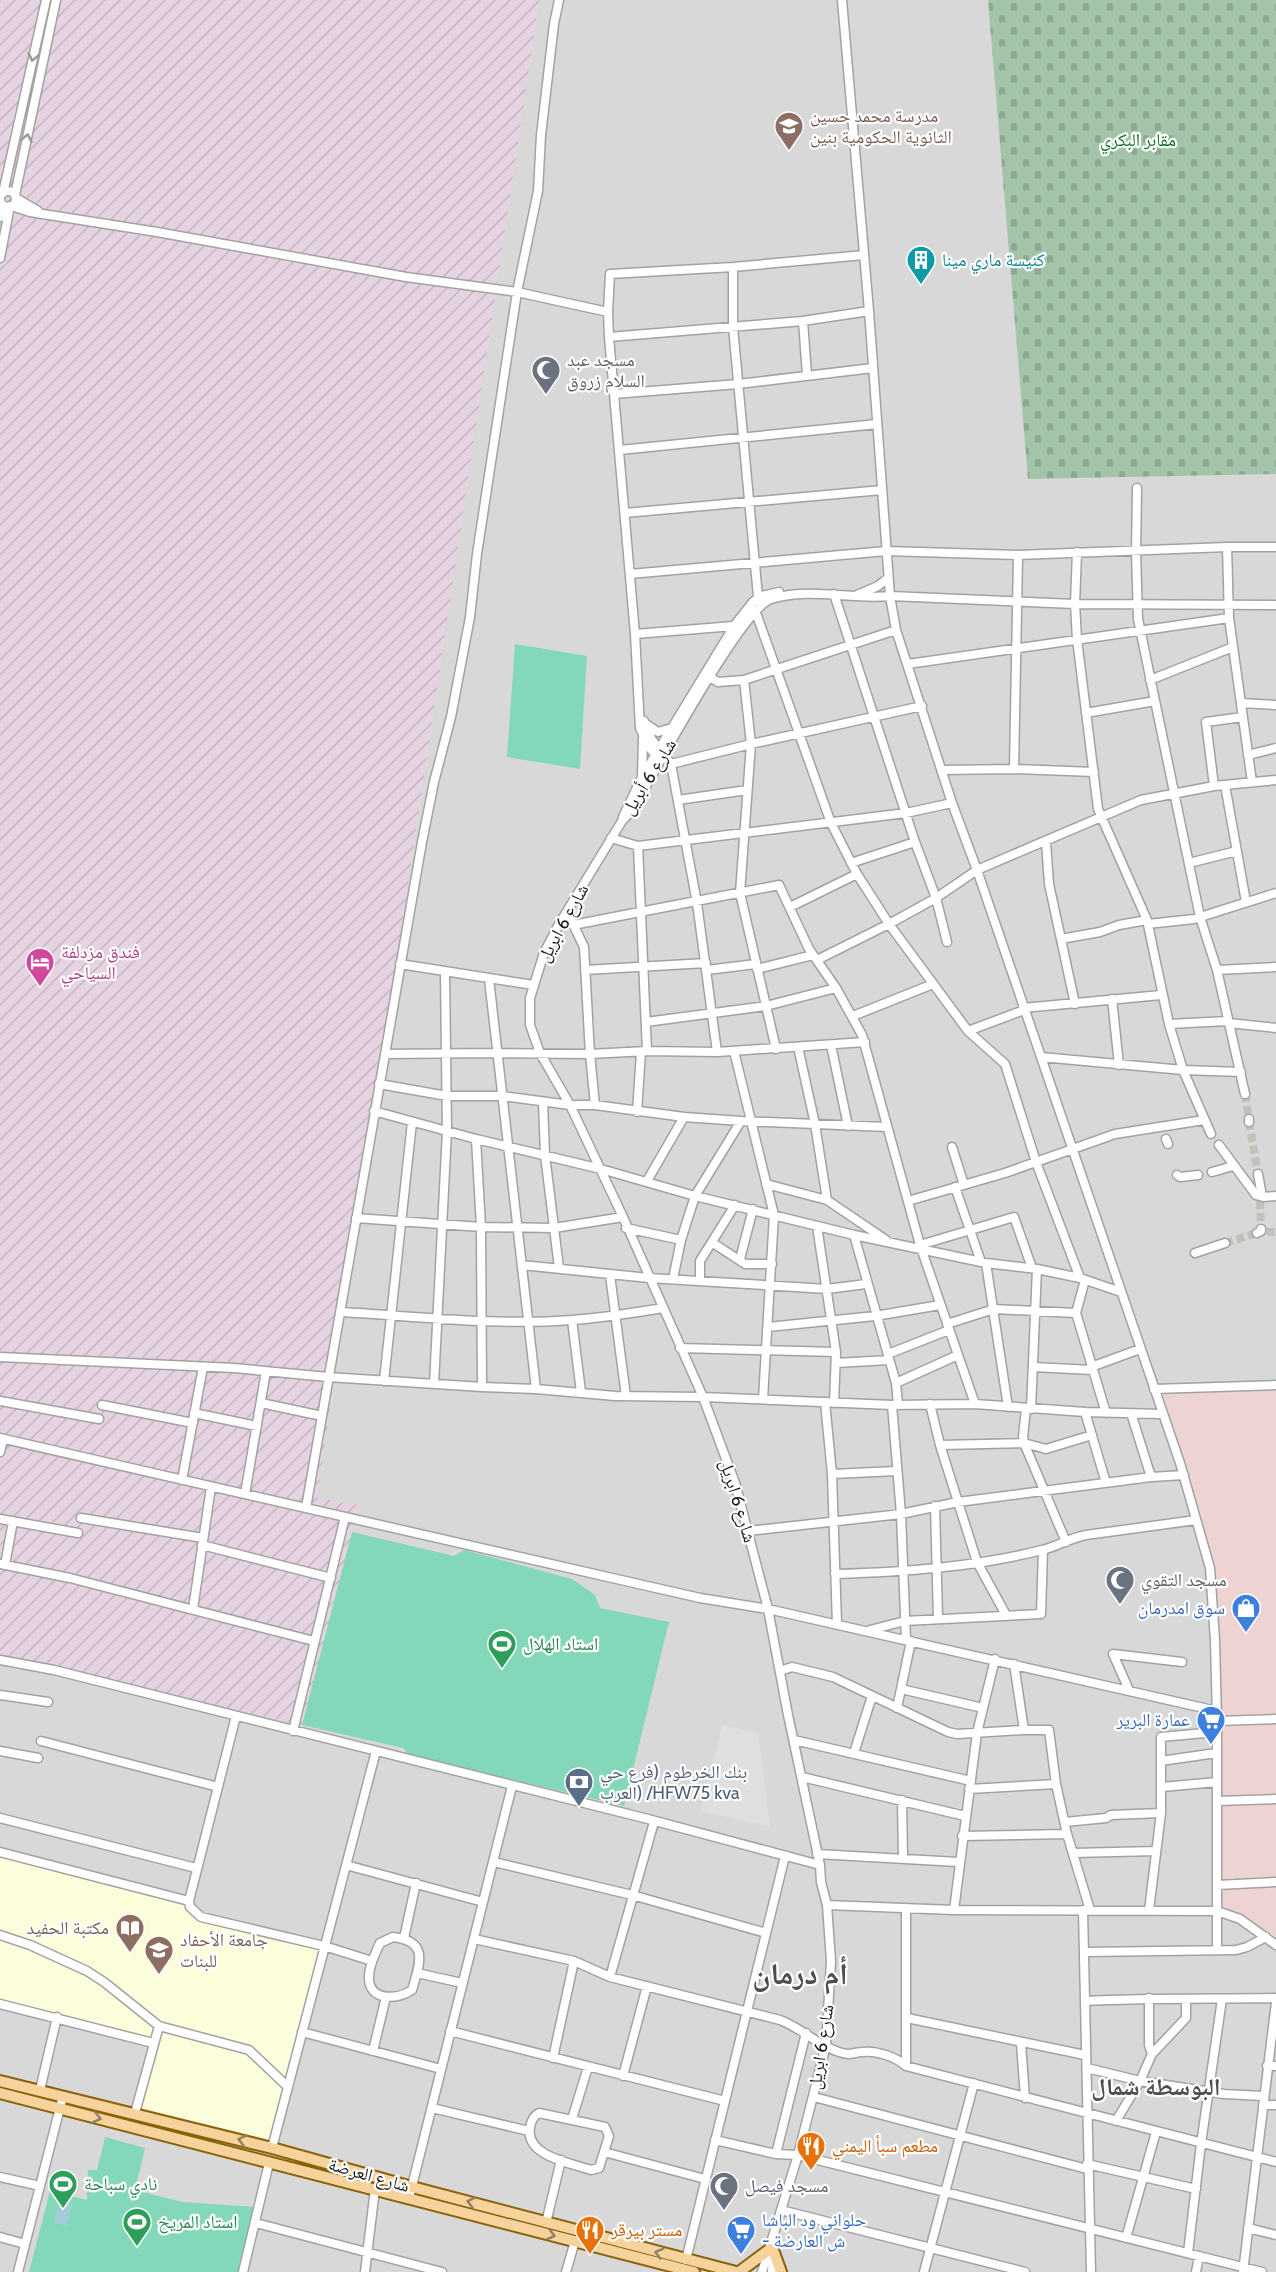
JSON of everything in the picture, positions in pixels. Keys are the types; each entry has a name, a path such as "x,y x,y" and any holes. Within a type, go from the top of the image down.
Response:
{"main road":[{"name":"شارع العرضة","path":"0,2080 272,2148 411,2193 575,2241 681,2266 738,2272"},
{"name":"شارع العرضة","path":"0,2093 375,2189 411,2193 546,2223 694,2272"},
{"path":"738,2272 773,2242 781,2272"}],"street":[{"path":"0,258 7,200 46,0"},
{"path":"0,217 7,200 56,0"},
{"path":"306,1508 400,964 434,782 451,717 470,617 477,554 517,292 538,191 541,135 559,0"},
{"path":"842,0 878,424 888,578 896,630 952,803 1184,1475 1210,1568 1217,1716 1217,1950"},
{"path":"7,200 41,213 406,277 517,292 608,312"},
{"path":"642,777 642,735 635,634 609,337 610,274 733,267 864,255"},
{"path":"733,267 733,327 759,597"},
{"path":"609,337 803,321 869,311"},
{"path":"803,321 807,375"},
{"path":"614,394 738,384 873,368"},
{"path":"620,450 878,424"},
{"path":"1137,488 1136,605 1140,631 1200,917 1217,970 1245,1095"},
{"path":"625,513 882,490"},
{"path":"1227,547 1229,618 1252,782"},
{"path":"630,574 886,551 1018,555 1276,547"},
{"path":"1077,552 1075,604 1077,639 1097,803 1101,818 1148,922 1161,995 1169,1024 1183,1070 1211,1134"},
{"path":"1014,769 1018,555"},
{"path":"856,596 878,586 888,578"},
{"name":"شارع 6 أبريل","path":"622,821 630,799 642,777 659,756 734,626 747,608 759,597 779,592 1075,604 1276,605"},
{"name":"شارع 6 أبريل","path":"622,821 633,809 672,728 755,610 767,601 803,594"},
{"path":"834,594 915,842 936,898 947,942"},
{"path":"755,610 831,823 857,874 889,924 968,1031 1005,1064 1036,1162 1082,1279 1076,1314 1107,1413"},
{"path":"908,664 1229,618"},
{"path":"635,634 734,626"},
{"path":"707,676 722,682 744,680 896,630"},
{"path":"1150,680 1233,647"},
{"path":"744,680 751,744 740,893 776,1049"},
{"path":"1086,713 1155,701"},
{"path":"1241,703 1276,705"},
{"path":"671,765 751,744 922,706"},
{"path":"640,713 659,756"},
{"path":"1215,786 1206,722 1243,717"},
{"path":"644,723 658,732 672,728"},
{"path":"642,735 659,756 671,765 697,903 717,1052"},
{"path":"1248,755 1276,748"},
{"path":"943,770 1014,769 1094,772"},
{"path":"585,970 706,966 757,967 815,957 889,924 936,898 977,870 1152,796 1215,786 1276,780"},
{"path":"1226,785 1246,902"},
{"path":"678,800 747,790"},
{"path":"611,838 638,846 906,813 952,803"},
{"name":"شارع 6 ابريل","path":"622,821 544,953 533,985 529,1017 532,1034 540,1053 570,1105 601,1169 703,1396 735,1483 768,1609 820,1865 821,1882 827,1905 831,1961 825,2046 814,2097 773,2242"},
{"path":"851,863 915,842"},
{"path":"1046,842 1049,884 1076,1004"},
{"path":"637,1112 646,1022 638,846"},
{"path":"1189,863 1237,851"},
{"path":"790,907 857,874"},
{"path":"573,925 697,903 778,884 815,957 853,1016 865,1042 922,1248 975,1404"},
{"path":"1061,939 1100,932 1119,925 1200,917 1276,893"},
{"path":"566,913 584,947 595,1105"},
{"path":"400,964 533,985"},
{"path":"1217,970 1276,967"},
{"path":"434,1384 447,1131 445,972"},
{"path":"489,979 536,1389"},
{"path":"853,1016 933,984"},
{"path":"646,1022 766,1006 836,988"},
{"path":"968,1031 1023,1009 1161,995"},
{"path":"1112,999 1119,1065"},
{"path":"1169,1024 1228,1022 1276,1028"},
{"path":"385,1054 717,1052 865,1042"},
{"path":"831,1046 848,1126"},
{"path":"798,1047 815,1124 827,1200"},
{"path":"734,1051 774,1215 763,1399"},
{"path":"1041,1057 1183,1070 1241,1072"},
{"path":"379,1084 447,1096 502,1096 684,1117 887,1127"},
{"path":"543,1102 545,1155 559,1268"},
{"path":"374,1111 476,1140 601,1169 695,1196 854,1235 984,1262 1034,1268 1082,1279 1121,1292"},
{"path":"647,1181 684,1117"},
{"path":"908,1201 1036,1162 1115,1134 1165,1135 1204,1120"},
{"path":"674,1280 681,1240 695,1196 741,1121"},
{"path":"384,1381 412,1122"},
{"path":"476,1140 481,1227 482,1387"},
{"path":"1219,1145 1260,1198"},
{"path":"952,1146 970,1231 984,1262 994,1309 1008,1407"},
{"path":"1212,1172 1233,1166"},
{"path":"1258,1174 1260,1198"},
{"path":"1177,1175 1180,1177 1198,1175"},
{"path":"766,1184 827,1200 895,1244"},
{"path":"1260,1198 1276,1196"},
{"path":"700,1281 700,1261 735,1205"},
{"path":"740,1259 753,1209"},
{"path":"356,1218 481,1227 554,1228 623,1217"},
{"path":"922,1248 1016,1218 1034,1268 1033,1367 1023,1436 1024,1443 1065,1542"},
{"path":"817,1226 836,1352 830,1402 837,1624"},
{"path":"626,1228 681,1240"},
{"path":"854,1235 875,1316 896,1383 897,1471 908,1641 897,1708"},
{"path":"713,1243 745,1263 771,1264"},
{"path":"1195,1253 1225,1244"},
{"path":"522,1265 610,1275 770,1286 827,1289 866,1284"},
{"path":"610,1275 626,1396"},
{"path":"768,1328 875,1316 940,1305"},
{"path":"340,1312 527,1322 572,1320 663,1308"},
{"path":"836,1363 889,1357 948,1327 994,1309 1076,1314"},
{"path":"572,1320 581,1392"},
{"path":"680,1348 836,1352"},
{"path":"1033,1367 1092,1368 1140,1349"},
{"path":"896,1383 958,1355"},
{"path":"0,1357 203,1367 626,1396 703,1396 895,1405 975,1404 1028,1409 1162,1414"},
{"path":"182,1480 203,1367"},
{"path":"245,1494 266,1371"},
{"path":"1154,1389 1276,1385"},
{"path":"0,1401 99,1419"},
{"path":"261,1402 322,1416"},
{"path":"930,1404 940,1445 977,1562 1006,1616"},
{"path":"102,1405 193,1423"},
{"path":"1085,1412 1106,1483"},
{"path":"194,1413 257,1426"},
{"path":"1131,1413 1151,1477"},
{"path":"940,1445 1024,1443 1046,1449 1092,1435"},
{"path":"0,1452 1,1438 700,1598 768,1609 994,1659 1128,1690 1217,1716 1276,1719"},
{"path":"832,1474 897,1471"},
{"path":"748,1531 901,1514 958,1502 1151,1477 1184,1475"},
{"path":"193,1609 211,1486"},
{"path":"934,1506 938,1618"},
{"path":"293,1731 345,1517"},
{"path":"81,1518 203,1541 330,1578"},
{"path":"0,1519 78,1533"},
{"path":"835,1574 903,1572 977,1562 1043,1550 1070,1538 1196,1520"},
{"path":"13,1521 3,1564 70,1578 314,1641"},
{"path":"867,1631 905,1621 1041,1614 1043,1550"},
{"path":"1128,1690 1113,1654 1182,1662"},
{"path":"954,1910 958,1862 976,1733 994,1659"},
{"path":"0,1660 54,1670 820,1865"},
{"path":"1014,1664 1024,1730"},
{"path":"780,1671 792,1667 833,1677 948,1732 1049,1730 1056,1784 1087,1910 1084,1952 1085,2055 1091,2272"},
{"path":"901,1689 983,1708"},
{"path":"0,1695 48,1702"},
{"path":"854,1754 872,1696"},
{"path":"236,1716 196,1868 189,1901 193,1911 201,1917 324,1946 372,1961"},
{"path":"1149,1910 1161,1813 1161,1737 1216,1732"},
{"path":"794,1740 970,1785 1056,1784"},
{"path":"41,1741 218,1787"},
{"path":"0,1751 38,1758"},
{"path":"272,2148 376,1751"},
{"path":"1161,1761 1216,1753"},
{"path":"802,1777 965,1816"},
{"path":"1162,1787 1217,1782"},
{"path":"411,2193 512,1786"},
{"path":"1217,1801 1276,1799"},
{"path":"902,1800 903,1858"},
{"path":"1065,1822 1106,1818 1111,1815 1161,1813"},
{"path":"0,1818 196,1868"},
{"path":"610,1977 654,1822"},
{"path":"962,1836 1068,1834"},
{"path":"1073,1853 1156,1851"},
{"path":"0,1852 189,1901"},
{"path":"817,1854 958,1862"},
{"path":"681,2266 725,2101 785,1856"},
{"path":"494,1862 632,1895 766,1934"},
{"path":"346,1865 483,1902"},
{"path":"1217,1884 1276,1882"},
{"path":"404,1938 416,1883"},
{"path":"827,1905 954,1910 1217,1911 1240,1919 1276,1945"},
{"path":"906,1908 906,2066"},
{"path":"0,1935 30,1945 87,1971 159,2026 249,2050 288,2087"},
{"path":"1084,1952 1242,1949 1266,1937"},
{"path":"404,1938 419,1950 420,1956 412,1990 397,1998 386,1997 373,1990 369,1981 372,1961 384,1939 404,1938"},
{"path":"474,1939 574,1961 610,1977 780,2020 825,2046 848,2054 865,2051 898,2059 906,2066 1276,2162"},
{"path":"553,2058 574,1961"},
{"path":"417,1973 462,1983"},
{"path":"623,2076 647,1986"},
{"path":"373,2051 386,1997"},
{"path":"1085,2001 1149,1998 1276,2000 1271,2066 1263,2100 1243,2270"},
{"path":"1149,1998 1149,2045 1152,2054"},
{"path":"1188,2253 1222,1999"},
{"path":"1116,2121 1140,2081 1152,2054 1186,2018 1186,2000"},
{"path":"0,2004 153,2043"},
{"path":"40,2090 57,2017"},
{"path":"907,2018 1085,2055"},
{"path":"135,2113 159,2026"},
{"path":"450,2031 725,2101"},
{"path":"302,2032 441,2069"},
{"path":"776,2154 806,2033"},
{"path":"1021,2043 1025,2098"},
{"path":"572,2119 588,2067"},
{"path":"1087,2068 1140,2081 1263,2100 1276,2105"},
{"path":"924,2272 974,2083"},
{"path":"18,2272 63,2097"},
{"path":"814,2097 960,2137 1087,2167 1196,2189"},
{"path":"432,2108 529,2131"},
{"path":"539,2113 572,2119 601,2125 609,2133 601,2166 595,2170 538,2151 531,2142 529,2131 533,2118 539,2113"},
{"path":"1126,2238 1156,2132"},
{"path":"715,2140 776,2154 798,2155 1188,2253 1243,2270 1262,2272"},
{"path":"604,2152 705,2179"},
{"path":"546,2223 561,2160"},
{"path":"243,2272 269,2163"},
{"path":"0,2177 40,2186"},
{"path":"365,2272 375,2189"},
{"path":"781,2210 1025,2272"},
{"path":"256,2223 442,2272"},
{"path":"1248,2228 1276,2235"},
{"path":"0,2237 26,2244"},
{"path":"567,2272 575,2241"},
{"path":"762,2272 773,2242"},
{"path":"772,2272 773,2242"},
{"path":"1196,2272 1199,2256"}],"shaded area":[{"path":"0,0 1276,0 1276,2272 0,2272"},
{"path":"0,0 539,0 317,1498 359,1505 302,1725 0,1656"},
{"name":"سوق امدرمان","path":"1276,1381 1276,1947 1221,1910 1214,1591 1151,1386"},
{"path":"722,1725 758,1733 770,1827 701,1811"},
{"name":"جامعة الأحفاد للبنات","path":"0,1855 189,1901 201,1917 324,1946 272,2148 135,2113 153,2043 0,2004"}],"green space":[{"name":"مقابر البكري","path":"988,0 1276,0 1276,474 1028,479"},
{"path":"515,644 587,656 580,769 507,757"},
{"name":"استاد الهلال","path":"352,1532 454,1556 464,1550 572,1579 595,1595 600,1608 669,1622 624,1806 409,1755 403,1748 302,1725"},
{"path":"105,2137 145,2148 135,2190 182,2202 257,2207 239,2272 29,2272 50,2191 87,2200 88,2170 97,2170"}],"water":[{"path":"59,2200 72,2204 67,2226 54,2223"}],"tunnel":[{"path":"1245,1094 1249,1119"},
{"path":"1249,1122 1258,1174"},
{"path":"1260,1201 1261,1229"},
{"path":"1267,1232 1276,1232"},
{"path":"1225,1243 1257,1233"}],"place":[{"name":"مدرسة محمد حسين الثانوية الحكومية بنين","path":"789,152"},
{"name":"كنيسة ماري مينا","path":"921,286"},
{"name":"مسجد عبد السلام زروق","path":"546,396"},
{"name":"فندق مزدلفة السياحي","path":"40,988"},
{"name":"مسجد التقوي","path":"1120,1606"},
{"name":"سوق امدرمان","path":"1246,1634"},
{"name":"استاد الهلال","path":"502,1670"},
{"name":"عمارة البرير","path":"1211,1746"},
{"name":"بنك الخرطوم (فرع حي العرب) /HFW75 kva","path":"579,1808"},
{"name":"مكتبة الحفيد","path":"130,1954"},
{"name":"جامعة الأحفاد للبنات","path":"159,1976"},
{"name":"مطعم سبأ اليمني","path":"811,2172"},
{"name":"نادي سباحة","path":"63,2210"},
{"name":"مسجد فيصل","path":"724,2212"},
{"name":"استاد المريخ","path":"137,2248"},
{"name":"مستر بيرقر","path":"590,2256"},
{"name":"حلواني ود الباشا - ش العارضة","path":"741,2256"}],"district":[{"name":"أم درمان","path":"800,1974"},
{"name":"البوسطة شمال","path":"1156,2087"}]}
